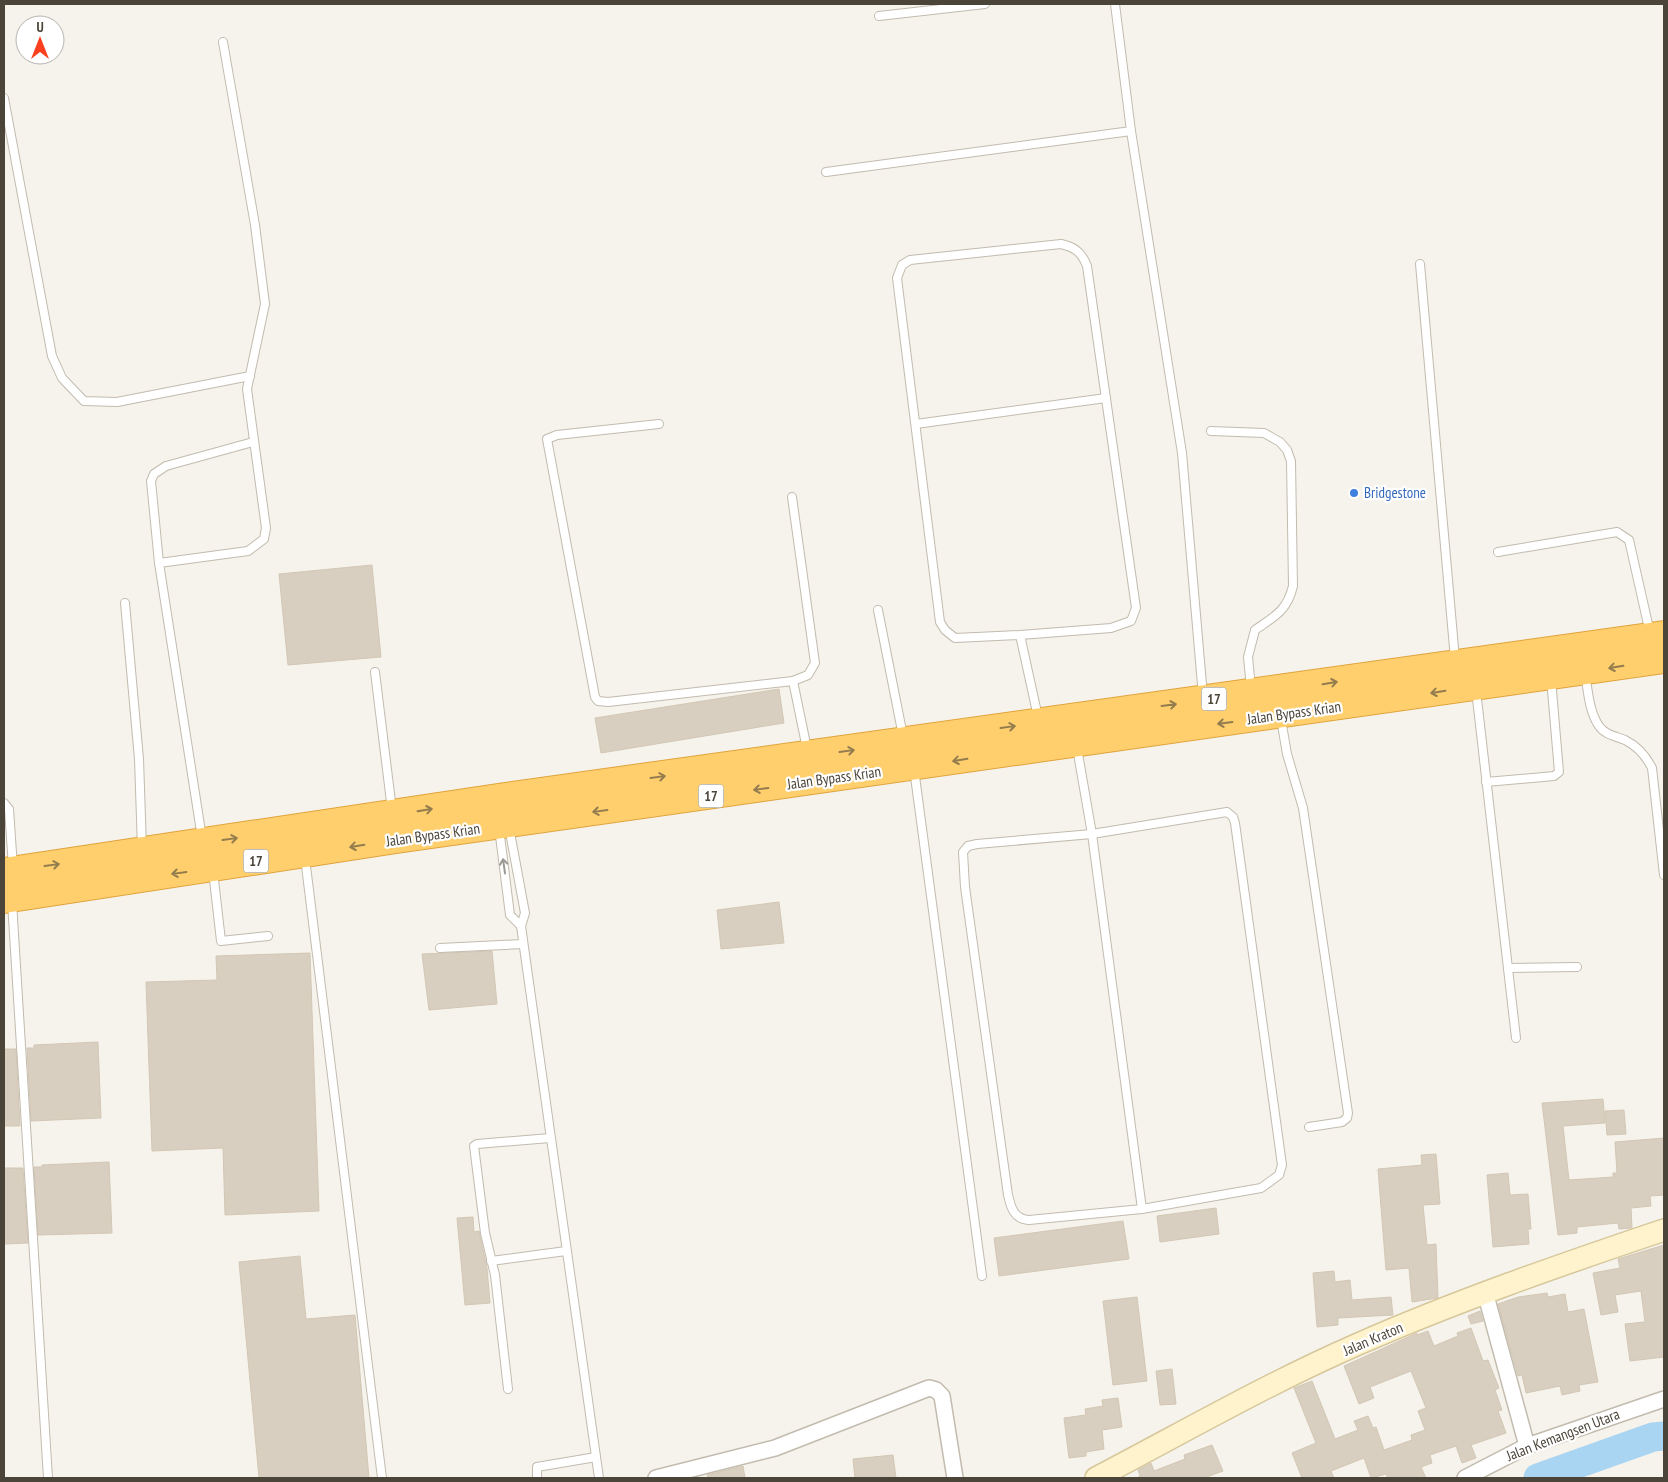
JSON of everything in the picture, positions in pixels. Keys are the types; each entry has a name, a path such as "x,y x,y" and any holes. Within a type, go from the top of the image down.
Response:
{"highway":[{"name":"Jalan Bypass Krian","path":"8,898 305,854 502,812 808,756 1040,722 1252,694 1456,663 1660,644"},
{"name":"Jalan Bypass Krian","path":"9,871 393,815 502,812 913,767 1076,742 1585,672 1660,644"}],"street":[{"name":"Jalan Kraton","path":"1096,1478 1290,1377 1355,1346 1485,1292 1664,1230"},
{"path":"1485,1292 1527,1446"},
{"path":"656,1478 775,1448 929,1388 936,1390 942,1396 955,1478"},
{"name":"Jalan Kemangsen Utara","path":"1465,1478 1527,1446 1664,1400"}],"lane":[{"path":"879,16 985,4"},
{"path":"1115,4 1131,131 1182,453 1204,700"},
{"path":"159,563 248,551 264,539 266,528 247,389 265,304 255,225 223,42"},
{"path":"4,98 52,356 62,378 84,401 117,402 250,376"},
{"path":"826,172 1131,131"},
{"path":"1061,244 1078,251 1083,256 1087,266 1106,398 1136,608 1131,621 1111,628 1020,635 955,638 945,630 940,622 917,447 916,424 897,287 899,270 910,260 1061,244"},
{"path":"1420,264 1456,663"},
{"path":"916,424 1106,398"},
{"path":"659,424 556,435 547,439 547,449 595,697 598,701 608,702 793,681 808,675 815,663 792,497"},
{"path":"1211,432 1264,433 1280,442 1291,461 1293,586 1289,601 1280,612 1255,630 1248,657 1252,694"},
{"path":"203,843 159,563 151,481 154,474 166,466 253,442"},
{"path":"1498,552 1617,532 1622,534 1629,540 1660,644"},
{"path":"125,603 140,758 142,852"},
{"path":"878,610 904,742"},
{"path":"1020,635 1040,722"},
{"path":"375,672 393,815"},
{"path":"1585,672 1591,708 1599,727 1612,737 1626,741 1646,756 1652,768 1664,876"},
{"path":"1486,782 1554,776 1558,772 1551,676"},
{"path":"793,681 808,756"},
{"path":"1475,686 1516,1038"},
{"path":"1280,715 1287,754 1303,808 1348,1112 1347,1118 1342,1122 1309,1127"},
{"path":"1076,742 1092,834 1142,1208"},
{"path":"913,767 982,1276"},
{"path":"4,803 9,809 9,871"},
{"path":"502,812 525,912 521,926 523,944 599,1478"},
{"path":"502,812 510,915 521,926"},
{"path":"1226,812 1233,817 1282,1165 1279,1175 1261,1188 1142,1208 1029,1220 1020,1218 1012,1210 1008,1195 962,855 968,846 1092,834 1226,812"},
{"path":"305,854 382,1478"},
{"path":"212,868 221,940 268,936"},
{"path":"8,898 48,1478"},
{"path":"440,948 523,944"},
{"path":"1508,968 1577,967"},
{"path":"508,1390 495,1276 474,1146 477,1144 550,1138"},
{"path":"491,1260 566,1251"},
{"path":"536,1478 537,1467 596,1457"}],"building":[{"path":"372,565 381,657 288,665 279,574"},
{"path":"779,689 784,723 601,753 595,718"},
{"path":"779,902 784,943 721,949 717,910"},
{"path":"492,951 497,1004 429,1010 422,954"},
{"path":"310,953 319,1211 225,1215 223,1148 152,1151 146,982 217,980 216,956"},
{"path":"98,1042 101,1118 31,1121 27,1048 34,1048 34,1045"},
{"path":"4,1049 16,1049 20,1126 4,1126"},
{"path":"1603,1099 1605,1123 1563,1126 1569,1180 1613,1177 1613,1173 1617,1173 1615,1142 1664,1138 1664,1195 1650,1196 1651,1206 1631,1208 1632,1228 1619,1229 1618,1223 1577,1227 1577,1233 1558,1235 1542,1103"},
{"path":"1624,1110 1626,1134 1607,1135 1605,1111"},
{"path":"1436,1154 1440,1204 1423,1205 1427,1245 1436,1244 1438,1298 1412,1302 1409,1268 1386,1270 1378,1169 1422,1165 1421,1155"},
{"path":"109,1162 112,1233 38,1235 34,1167"},
{"path":"4,1168 23,1168 28,1243 4,1244"},
{"path":"1508,1173 1510,1195 1528,1194 1531,1229 1528,1229 1529,1244 1493,1247 1487,1175"},
{"path":"1216,1208 1219,1234 1160,1242 1157,1216"},
{"path":"473,1217 474,1232 479,1231 487,1268 490,1303 465,1305 457,1218"},
{"path":"1123,1221 1129,1259 999,1276 994,1238"},
{"path":"1664,1245 1664,1357 1630,1361 1625,1324 1645,1322 1641,1291 1615,1295 1618,1312 1601,1315 1593,1273 1620,1268 1618,1259"},
{"path":"300,1256 306,1319 355,1315 369,1478 259,1478 239,1262"},
{"path":"1334,1271 1335,1282 1350,1280 1352,1300 1391,1297 1393,1315 1338,1318 1338,1325 1317,1327 1313,1273"},
{"path":"1547,1293 1548,1297 1565,1294 1568,1312 1584,1309 1598,1382 1579,1385 1580,1391 1562,1395 1560,1386 1526,1393 1522,1375 1518,1376 1498,1304 1518,1297"},
{"path":"1137,1297 1147,1381 1113,1385 1103,1301"},
{"path":"1480,1311 1483,1321 1471,1324 1468,1316"},
{"path":"1471,1328 1483,1361 1488,1360 1499,1388 1495,1390 1502,1410 1498,1411 1506,1433 1471,1445 1476,1458 1462,1463 1456,1446 1430,1455 1432,1463 1421,1467 1426,1478 1388,1478 1386,1474 1371,1478 1364,1458 1331,1471 1334,1478 1302,1478 1292,1453 1316,1443 1294,1388 1312,1381 1335,1439 1358,1430 1354,1421 1368,1416 1373,1428 1376,1427 1384,1450 1412,1440 1411,1435 1425,1430 1418,1411 1426,1408 1411,1371 1370,1387 1374,1398 1359,1404 1344,1366 1417,1333 1417,1335 1428,1331 1434,1346 1458,1336 1457,1333"},
{"path":"1172,1369 1176,1404 1160,1405 1156,1371"},
{"path":"1118,1398 1122,1427 1102,1430 1104,1449 1086,1452 1086,1456 1069,1458 1064,1418 1086,1415 1085,1409 1103,1406 1102,1400"},
{"path":"1212,1445 1223,1471 1204,1478 1137,1478 1140,1476 1138,1470 1151,1463 1154,1471 1185,1459 1184,1455"},
{"path":"893,1455 896,1478 855,1478 853,1459"},
{"path":"743,1466 745,1478 708,1478 707,1475"}],"waterway":[{"path":"1538,1478 1653,1437 1664,1436"}],"place":[{"name":"Bridgestone","path":"1354,493"}]}
